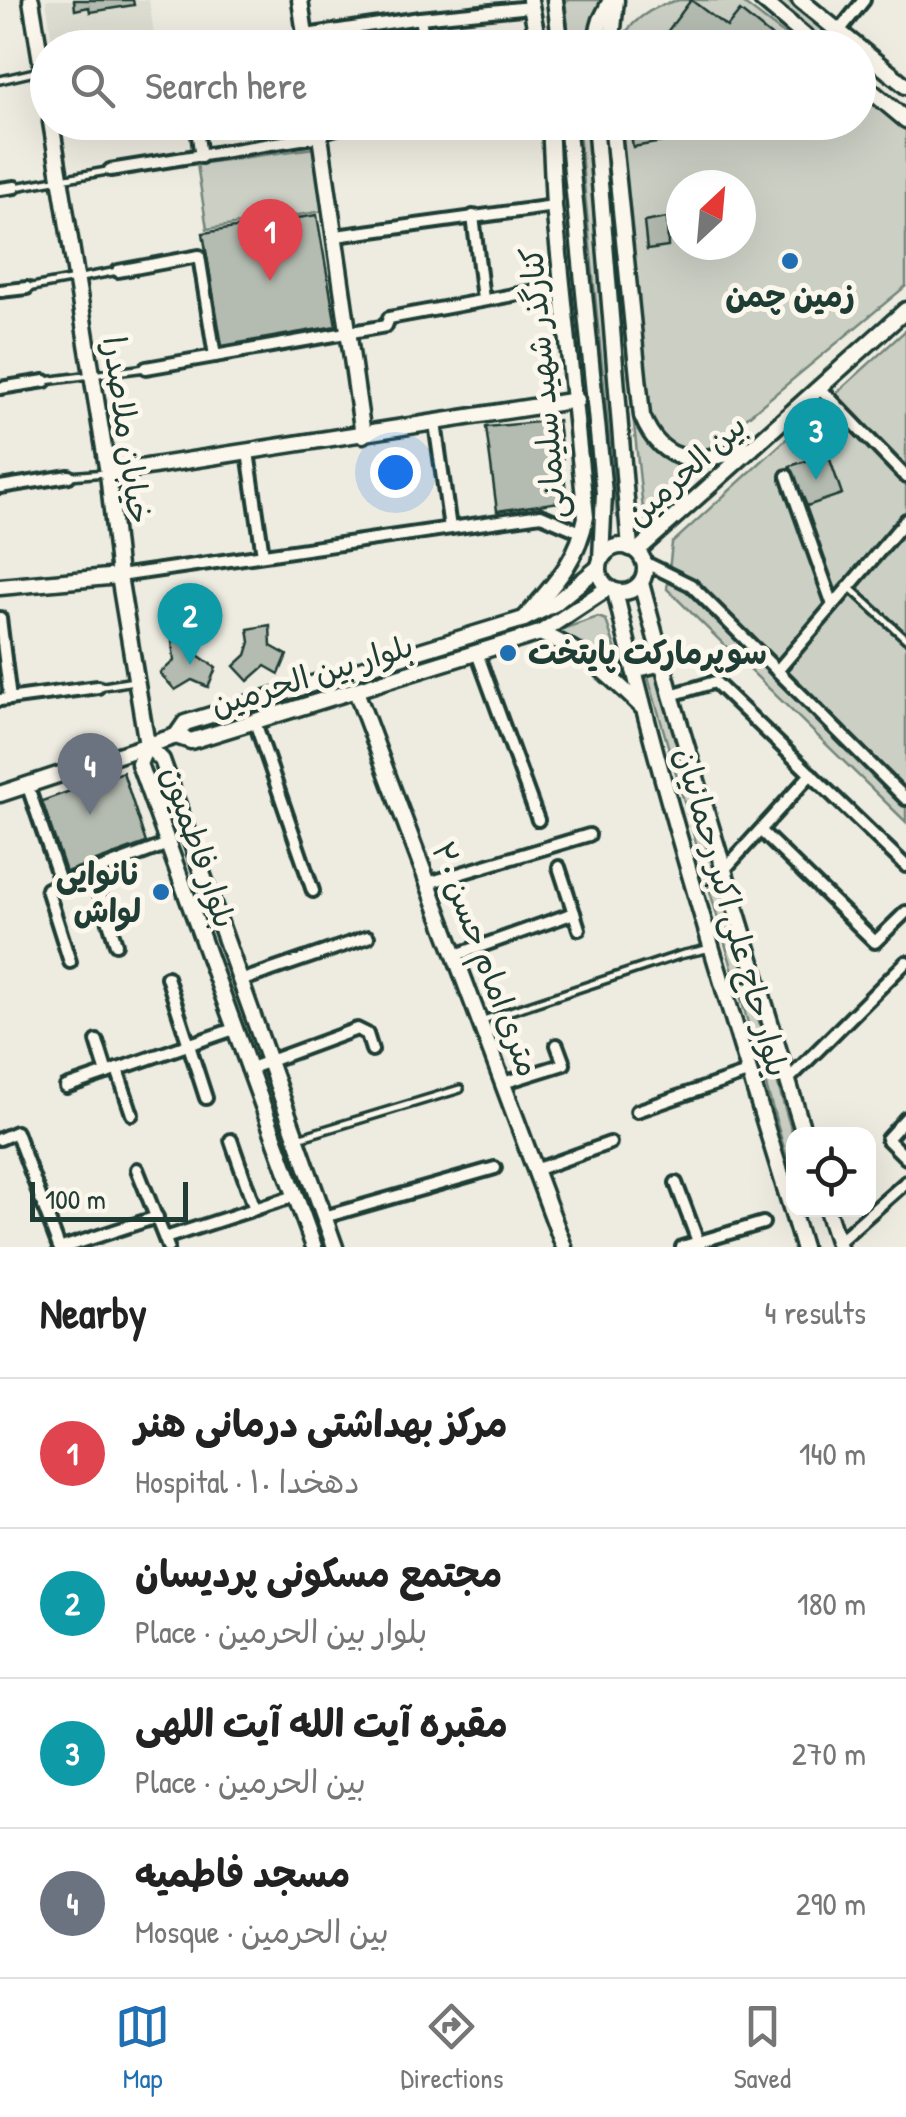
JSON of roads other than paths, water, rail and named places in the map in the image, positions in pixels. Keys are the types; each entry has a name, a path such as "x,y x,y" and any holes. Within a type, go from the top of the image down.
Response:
{"main road":[{"path":"31,0 36,30"},
{"path":"300,0 304,30"},
{"path":"555,0 559,30"},
{"path":"598,30 614,0"},
{"path":"613,30 614,0"},
{"path":"762,0 798,30"},
{"path":"800,0 838,30"},
{"path":"530,4 535,30"},
{"path":"876,61 906,86"},
{"path":"876,95 906,120"},
{"name":"خیابان ملاصدرا","path":"54,140 147,745"},
{"path":"322,140 363,435"},
{"name":"کنارگذر شهید سلیمانی","path":"524,619 571,565 586,517 551,140"},
{"path":"569,140 604,493 599,575 612,590 629,591 641,583 596,140"},
{"path":"614,140 640,398 648,432 670,454 700,461 752,448"},
{"name":"بین الحرمین","path":"637,554 906,310"},
{"path":"108,473 576,400"},
{"path":"600,564 616,547 637,554"},
{"name":"بلوار بین الحرمین","path":"600,564 554,604 524,619 186,723 176,736 192,741 540,633 612,590"},
{"path":"0,588 119,576"},
{"name":"بلوار حاج علی اکبر رحمانیان","path":"641,583 802,1127"},
{"name":"بلوار حاج علی اکبر رحمانیان","path":"612,590 802,1247"},
{"path":"497,628 504,644"},
{"path":"540,633 575,648 605,670 645,710"},
{"path":"634,670 662,663"},
{"name":"۲۰ متری امام حسن","path":"356,691 564,1247"},
{"path":"0,794 176,736"},
{"name":"بلوار فاطمیون","path":"314,1247 139,764 147,745 162,760 335,1247"},
{"path":"148,789 168,781"},
{"path":"829,1217 838,1245"}],"street":[{"path":"840,30 864,0"},
{"path":"363,30 420,18 530,4"},
{"path":"420,18 422,30"},
{"path":"199,140 201,157"},
{"path":"110,170 201,157 273,140"},
{"path":"0,189 15,187"},
{"path":"336,236 554,206"},
{"path":"473,216 483,298"},
{"path":"118,270 200,256 216,356"},
{"path":"146,368 350,334 386,326 390,318 562,286"},
{"path":"0,291 27,288"},
{"path":"0,388 45,381"},
{"path":"819,388 906,477"},
{"path":"434,423 450,528"},
{"path":"248,452 263,555"},
{"path":"0,486 70,476"},
{"path":"788,476 833,605"},
{"path":"119,576 540,515 584,532"},
{"path":"777,671 906,520"},
{"path":"637,554 690,585 906,799"},
{"path":"0,618 5,700 98,686"},
{"path":"477,653 538,820"},
{"path":"671,694 715,682 906,866"},
{"path":"255,722 313,891"},
{"path":"724,870 811,774"},
{"path":"27,784 60,884"},
{"path":"761,831 875,942 906,912"},
{"path":"428,883 589,834"},
{"path":"70,962 47,889 168,844"},
{"path":"559,867 578,928"},
{"path":"93,872 116,944"},
{"path":"456,955 574,913"},
{"path":"240,981 368,937"},
{"path":"788,1080 906,962"},
{"path":"167,977 206,1098"},
{"path":"66,1087 234,1029"},
{"path":"248,1069 357,1030 367,1034 372,1050"},
{"path":"97,1041 132,1114"},
{"path":"503,1083 564,1064 557,1045"},
{"path":"637,1112 750,1072"},
{"path":"906,1118 887,1139 906,1158"},
{"path":"0,1139 16,1132 62,1247 156,1218"},
{"path":"230,1140 255,1209"},
{"path":"535,1170 610,1143"},
{"path":"324,1217 495,1168"},
{"path":"138,1169 166,1243 295,1196"},
{"path":"838,1245 906,1182"},
{"path":"676,1183 699,1245"},
{"path":"682,1247 699,1245 763,1222"}],"lane":[{"path":"0,80 30,75"},
{"path":"15,187 110,170"},
{"path":"27,288 118,270"},
{"path":"45,381 146,368"},
{"path":"70,476 108,473"},
{"path":"850,588 906,639"},
{"path":"98,686 135,681"},
{"path":"480,1021 680,954 713,948"},
{"path":"296,1139 460,1089"}],"place":[{"name":"زمین چمن","path":"790,261"},
{"name":"مرکز بهداشتی درمانی هنر","path":"270,281"},
{"name":"مقبره آیت الله آیت اللهی","path":"816,480"},
{"name":"سوپرمارکت پایتخت","path":"508,653"},
{"name":"مجتمع مسکونی پردیسان","path":"190,665"},
{"name":"مسجد فاطمیه","path":"90,815"},
{"name":"نانوایی لواش","path":"161,892"}]}
